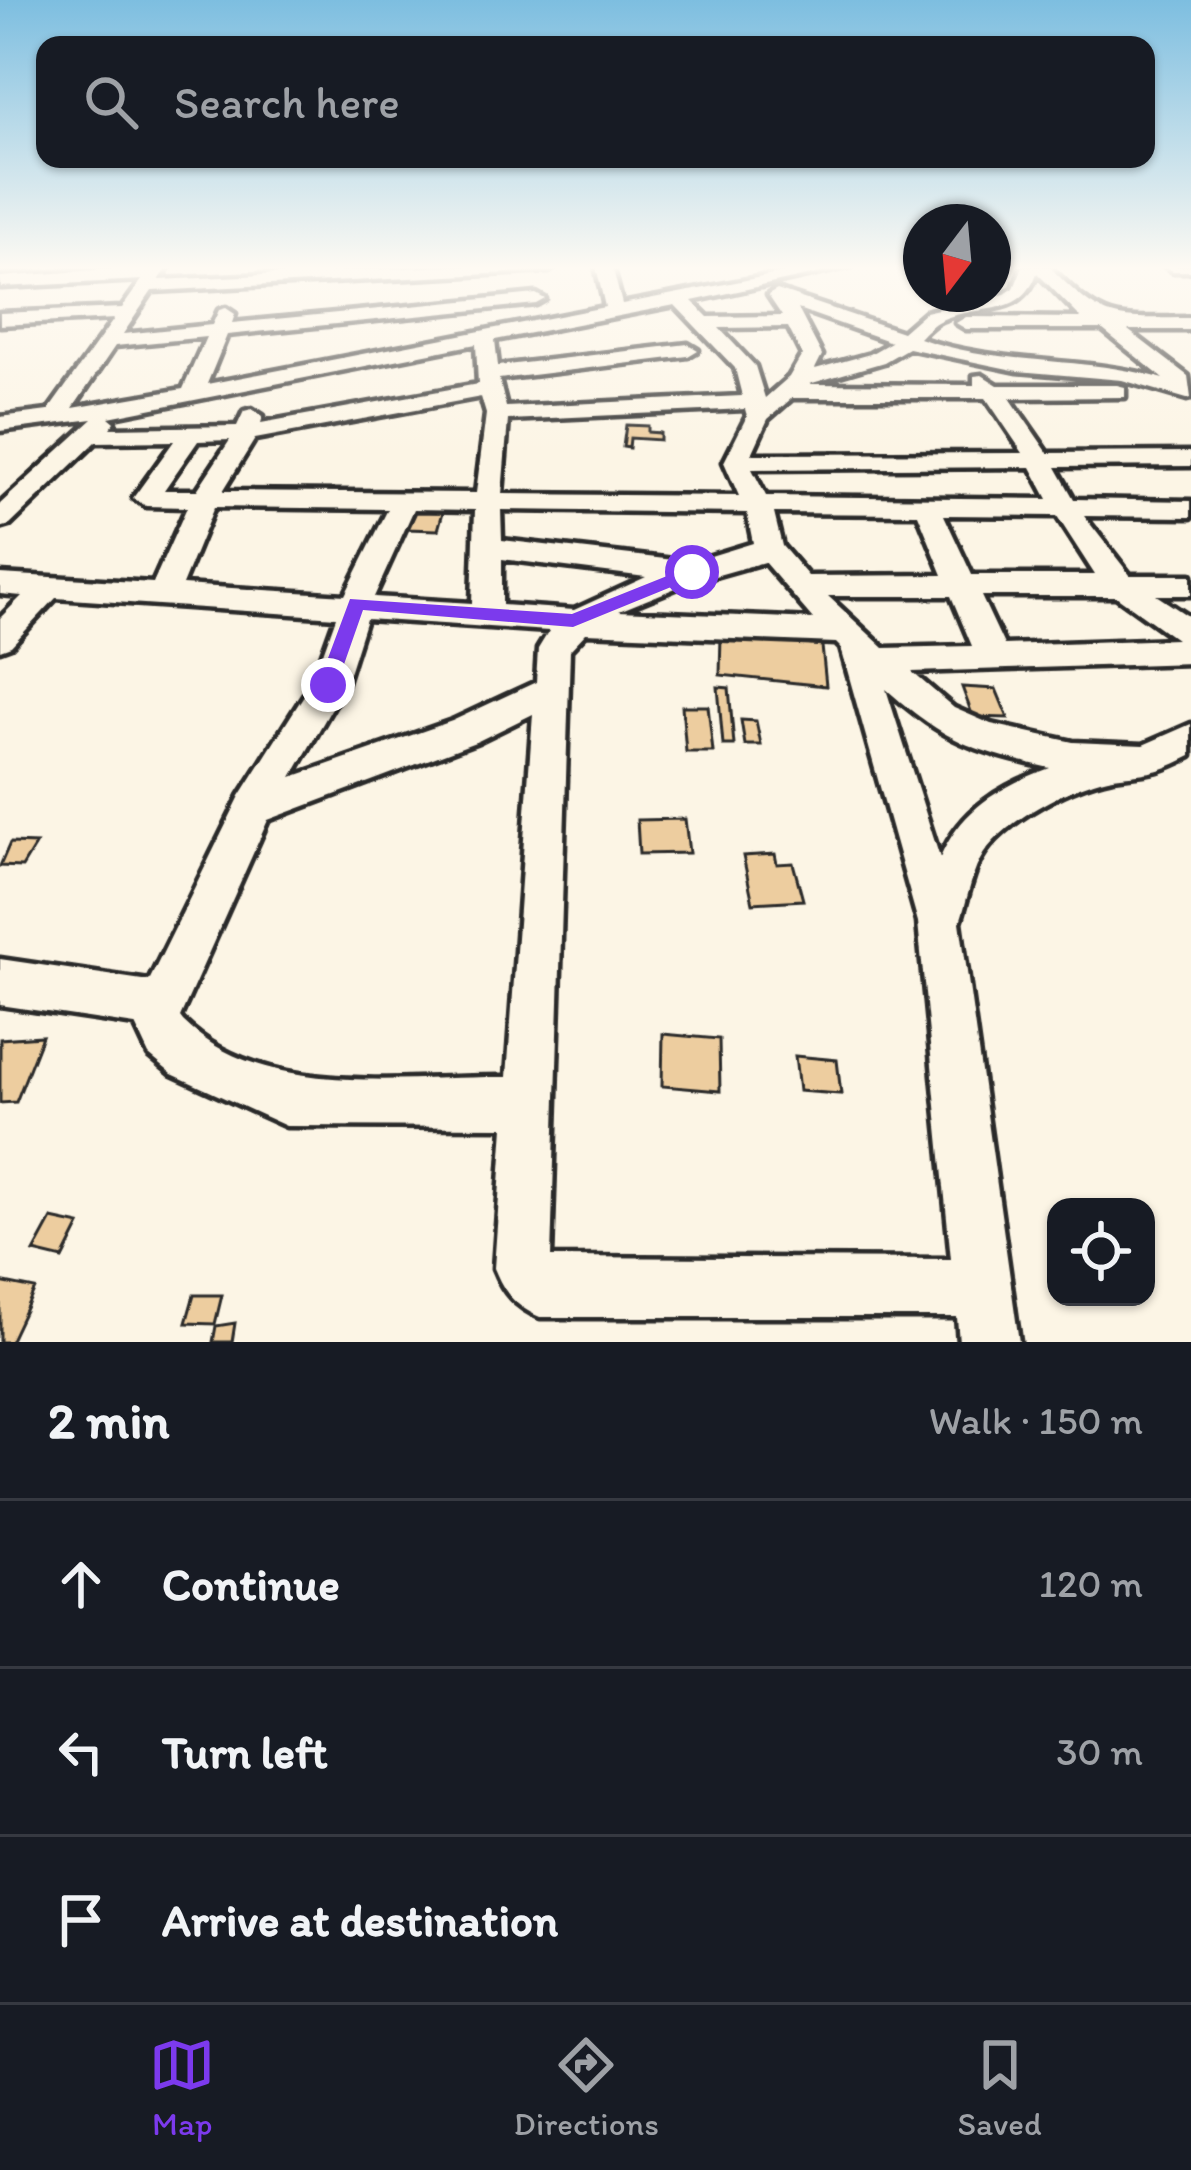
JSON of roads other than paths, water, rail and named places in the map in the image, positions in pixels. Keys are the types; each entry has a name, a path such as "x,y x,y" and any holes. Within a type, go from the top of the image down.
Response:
{"street":[{"path":"54,419 116,329"},
{"path":"108,341 235,329"},
{"path":"445,329 454,343"},
{"path":"2,425 118,409 527,329"},
{"path":"647,391 706,329"},
{"path":"709,329 746,366 757,409"},
{"path":"792,386 812,355 800,329"},
{"path":"868,329 936,351 1124,374 1190,391"},
{"path":"915,329 899,346 877,358 792,386 757,409 736,462 764,520 768,547 859,645 942,718 985,738 1073,758 1191,770"},
{"path":"971,329 993,361"},
{"path":"1113,329 1190,391"},
{"path":"192,393 218,330"},
{"path":"485,337 491,392 487,614"},
{"path":"90,435 247,433 491,392 688,350"},
{"path":"936,351 969,369 1019,422 1094,554 1126,587 1191,634"},
{"path":"1153,360 1191,359"},
{"path":"164,594 203,501 247,433 262,380"},
{"path":"792,386 1190,391"},
{"path":"491,392 647,391 757,409"},
{"path":"3,514 118,409"},
{"path":"190,435 146,498 915,510 1191,509"},
{"path":"736,462 1191,459"},
{"path":"881,460 964,586 993,657"},
{"path":"157,1015 254,808 328,685 356,603 405,500"},
{"path":"768,547 746,562 692,572 573,620 554,649 522,1268 540,1288 986,1315 939,922 859,645"},
{"path":"488,548 692,572"},
{"path":"0,584 356,603 993,657 1191,651"},
{"path":"800,586 1191,585"},
{"path":"0,638 48,588"},
{"path":"254,808 465,731 552,689"},
{"path":"939,922 966,846 1008,804 1191,739"},
{"path":"0,982 148,1004 157,1015 161,1033 176,1050 286,1101 530,1102"}]}
